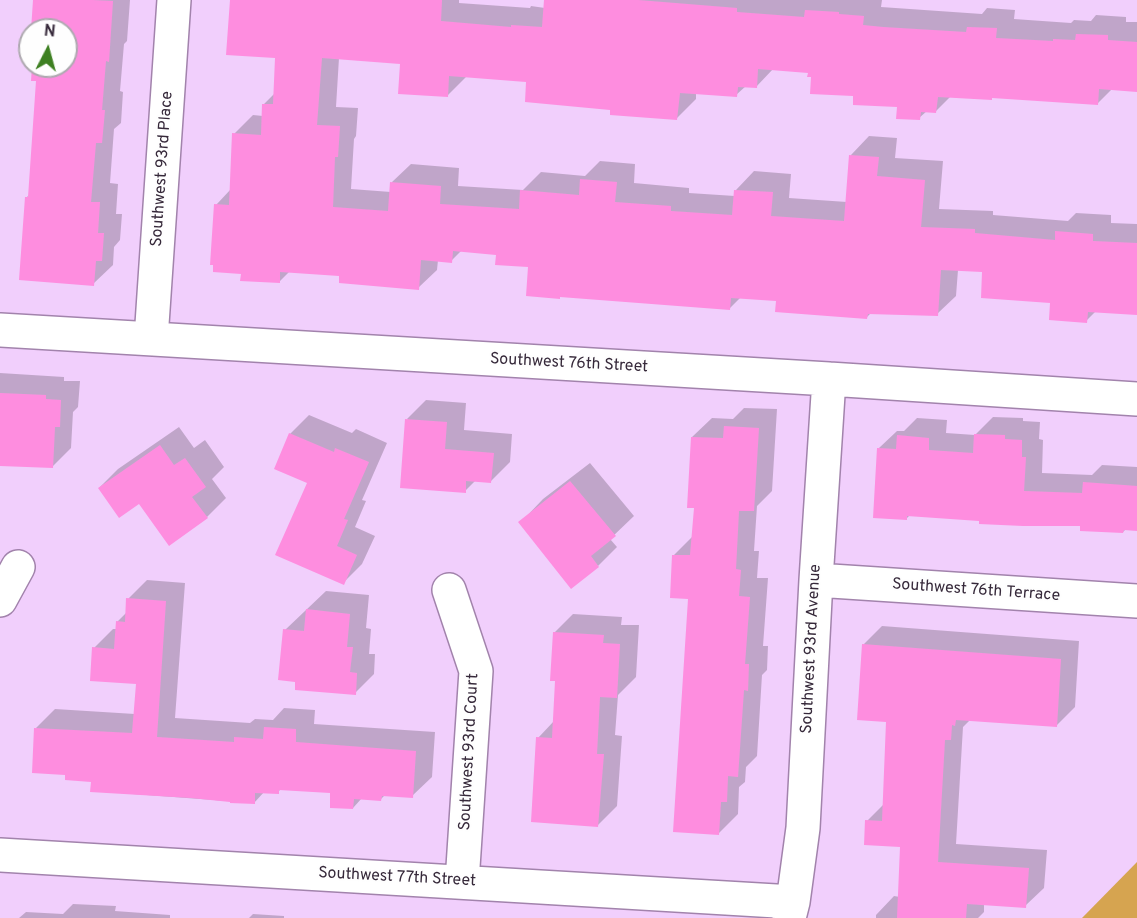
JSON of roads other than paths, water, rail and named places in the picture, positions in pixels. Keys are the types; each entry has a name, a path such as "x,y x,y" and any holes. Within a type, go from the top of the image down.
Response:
{"street":[{"name":"Southwest 93rd Place","path":"151,339 174,0"},
{"name":"Southwest 76th Street","path":"0,330 1137,399"},
{"name":"Southwest 93rd Avenue","path":"791,910 803,828 829,379"},
{"path":"0,600 18,567"},
{"name":"Southwest 76th Terrace","path":"816,580 1137,601"},
{"name":"Southwest 93rd Court","path":"449,590 476,671 462,882"},
{"name":"Southwest 77th Street","path":"0,855 462,882 791,910"}]}
